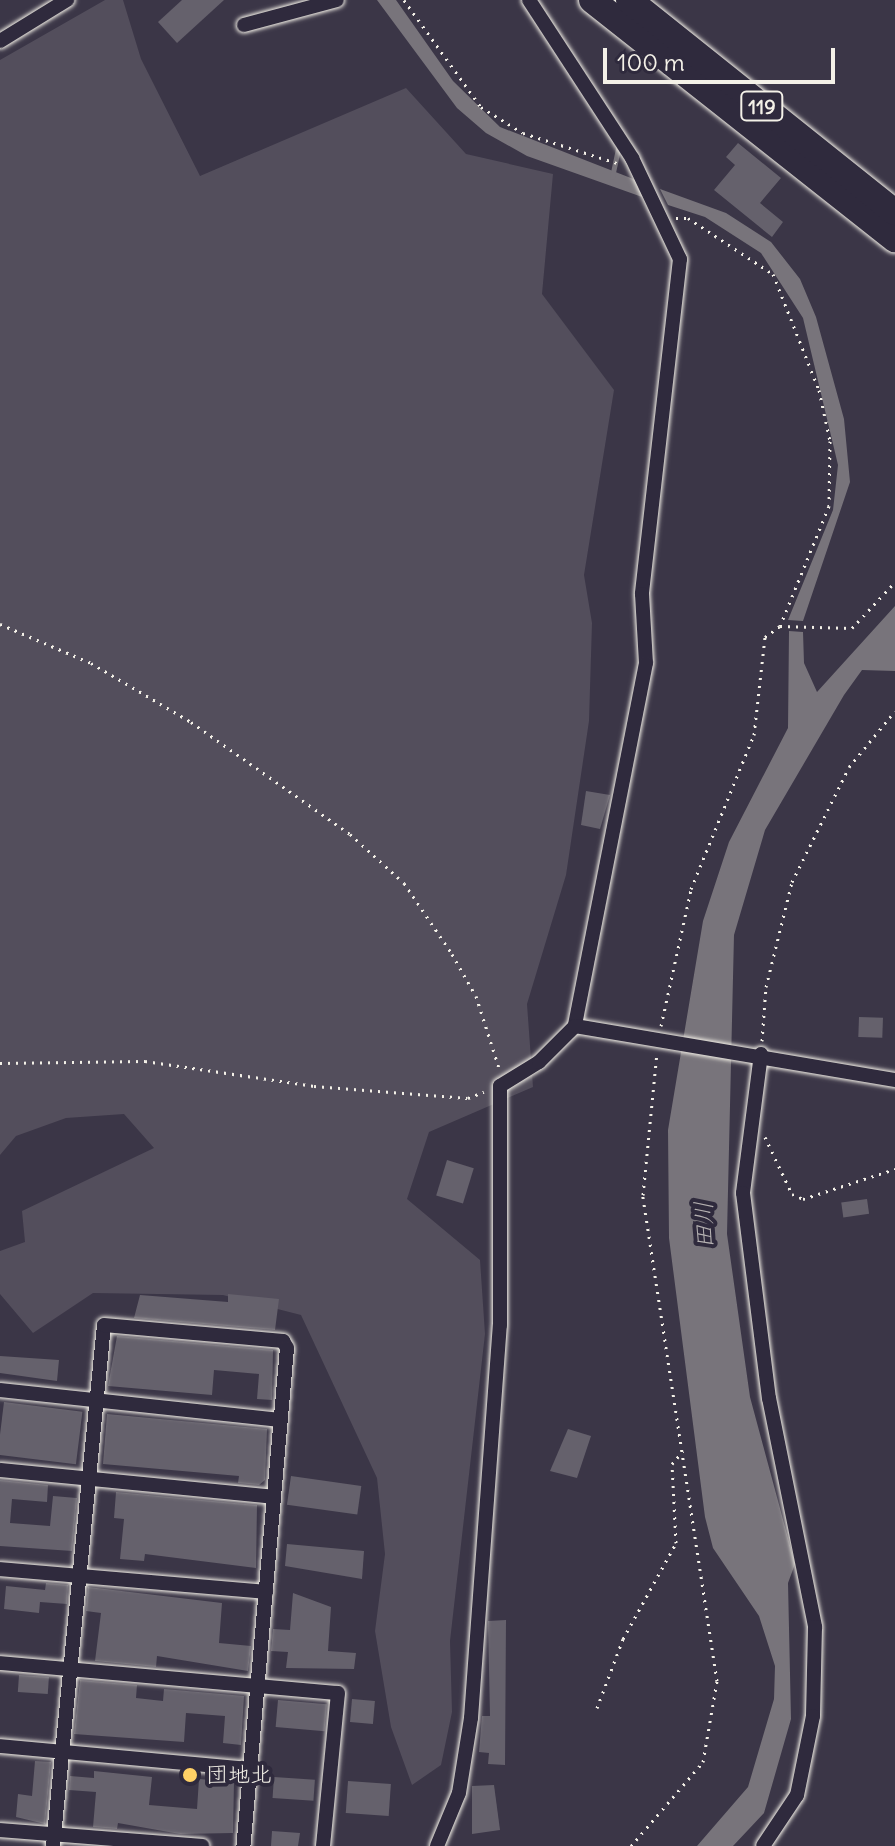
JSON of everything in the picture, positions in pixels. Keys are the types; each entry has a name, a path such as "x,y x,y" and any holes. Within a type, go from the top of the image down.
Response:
{"highway":[{"name":"119","path":"592,0 895,242"},
{"name":"119","path":"629,0 895,212"}],"street":[{"path":"0,41 67,0"},
{"path":"244,25 337,0"},
{"path":"437,1846 459,1793 471,1718 500,1325 500,1086 539,1062 575,1026 646,663 642,594 680,259 665,218 637,167 529,0"},
{"path":"575,1026 758,1054 895,1080"},
{"path":"758,1054 743,1193 769,1398 815,1627 813,1716 797,1795 763,1846"},
{"path":"54,1840 104,1325 283,1341 274,1497 243,1846"},
{"path":"0,1390 280,1420"},
{"path":"0,1470 274,1497"},
{"path":"0,1569 266,1592"},
{"path":"0,1663 338,1693 323,1846"},
{"path":"0,1746 250,1769"},
{"path":"0,1830 54,1840 202,1846"}],"path":[{"path":"404,0 481,107 554,145 637,167"},
{"path":"631,1846 684,1790 713,1725 713,1637 643,1195 658,1041 691,889 754,735 765,637 780,626 829,506 830,441 819,390 773,274 688,218 665,218"},
{"path":"780,626 852,628 895,582"},
{"path":"0,624 91,663 191,722 315,808 404,883 476,996 500,1086 468,1098 314,1086 145,1061 0,1063"},
{"path":"758,1054 766,987 792,882 849,767 895,711"},
{"path":"751,1108 792,1194 803,1199 895,1169"},
{"path":"597,1708 623,1639 676,1543 672,1464 683,1451"}],"shaded area":[{"path":"105,0 123,0 141,59 200,176 406,88 466,154 553,174 542,294 614,390 584,575 592,623 589,721 566,875 527,1004 533,1087 429,1132 407,1199 480,1260 485,1334 450,1641 452,1712 441,1765 412,1785 391,1727 375,1631 385,1554 377,1478 301,1315 223,1295 93,1293 33,1333 0,1294 0,1251 25,1242 22,1211 154,1148 124,1114 66,1118 16,1136 0,1155 0,60"}],"water":[{"path":"377,0 396,0 453,81 500,127 636,180 645,198 527,156 486,133 457,108"},
{"path":"660,189 726,213 771,242 800,279 816,317 844,419 850,482 803,621 788,620 833,510 838,465 803,318 761,253 705,217 668,205"},
{"name":"田川","path":"895,606 895,671 862,670 844,695 765,830 734,935 727,1234 750,1397 795,1564 788,1583 791,1719 764,1813 733,1846 697,1846 748,1787 774,1699 775,1666 759,1616 713,1548 705,1517 669,1238 668,1130 703,921 729,842 788,728 789,631 803,632 804,663 817,692"}],"building":[{"path":"182,0 224,0 177,43 158,22"},
{"path":"738,143 781,178 760,203 783,222 772,237 714,190 735,165 726,157"},
{"path":"586,791 610,795 600,829 581,825"},
{"path":"859,1017 883,1018 882,1038 858,1037"},
{"path":"447,1160 474,1168 463,1204 436,1195"},
{"path":"867,1199 869,1214 843,1217 841,1203"},
{"path":"228,1294 279,1299 275,1330 134,1318 140,1295 228,1302"},
{"path":"117,1336 273,1350 272,1400 257,1399 259,1374 214,1370 212,1395 108,1386"},
{"path":"0,1356 59,1360 57,1381 0,1373"},
{"path":"4,1402 82,1412 76,1464 0,1455"},
{"path":"107,1414 267,1429 265,1480 259,1485 238,1483 239,1476 103,1464"},
{"path":"568,1429 591,1436 577,1478 550,1471"},
{"path":"291,1476 361,1486 357,1515 287,1505"},
{"path":"0,1480 48,1485 47,1502 12,1499 10,1523 50,1526 53,1496 77,1498 72,1551 0,1546"},
{"path":"116,1492 257,1505 256,1568 145,1554 144,1561 120,1559 124,1519 114,1518"},
{"path":"287,1544 364,1551 362,1579 285,1566"},
{"path":"46,1583 68,1585 67,1604 40,1602 39,1613 4,1609 6,1586 45,1590"},
{"path":"88,1587 222,1603 219,1643 251,1646 248,1671 157,1656 156,1667 95,1661 101,1613 86,1611"},
{"path":"293,1593 331,1607 328,1651 356,1653 354,1669 286,1668 288,1652 271,1651 273,1629 290,1630"},
{"path":"506,1620 505,1765 488,1764 489,1753 479,1752 482,1716 490,1716 488,1621"},
{"path":"19,1675 49,1677 48,1694 18,1692"},
{"path":"80,1680 137,1685 136,1698 163,1701 164,1689 244,1696 241,1745 223,1743 225,1716 186,1713 184,1742 74,1734"},
{"path":"352,1699 375,1701 373,1724 350,1722"},
{"path":"278,1700 327,1704 324,1731 276,1727"},
{"path":"35,1761 51,1762 45,1824 16,1817 18,1794 32,1796"},
{"path":"94,1771 152,1777 149,1805 197,1809 199,1779 234,1782 233,1833 180,1834 118,1823 117,1829 93,1827 96,1792 69,1790 70,1776 94,1778"},
{"path":"274,1777 315,1780 313,1801 273,1798"},
{"path":"348,1781 391,1784 389,1816 346,1813"},
{"path":"494,1785 500,1830 472,1834 472,1786"},
{"path":"272,1831 300,1833 298,1846 271,1846"}],"waterway":[{"path":"612,177 618,149"}],"place":[{"name":"団地北","path":"190,1775"}]}
